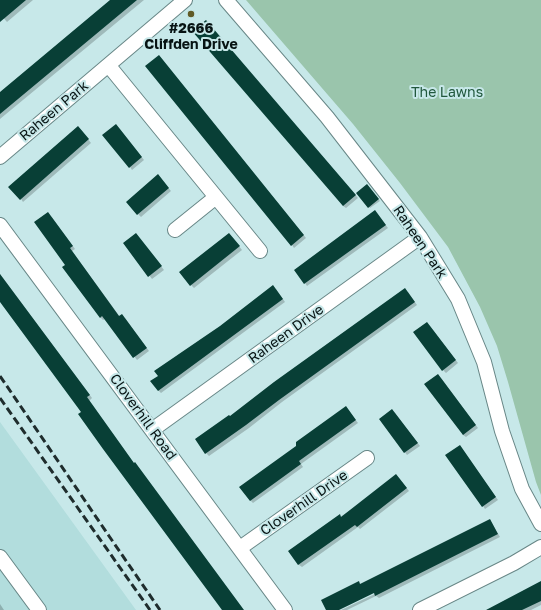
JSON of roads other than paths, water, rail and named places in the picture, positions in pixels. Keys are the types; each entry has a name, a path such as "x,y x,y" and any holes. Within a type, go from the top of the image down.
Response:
{"street":[{"name":"Raheen Park","path":"0,157 185,0"},
{"name":"Raheen Park","path":"226,0 327,117 420,237 458,299 484,362 502,431 522,489 541,524"},
{"path":"109,66 260,251"},
{"path":"175,230 216,197"},
{"name":"Cloverhill Road","path":"0,225 285,610"},
{"name":"Raheen Drive","path":"152,430 420,237"},
{"name":"Cloverhill Drive","path":"240,548 367,458"},
{"path":"420,610 514,563 541,547"},
{"path":"0,557 39,610"}],"railway":[{"path":"0,376 160,610"},
{"path":"0,398 150,610"}],"place":[{"name":"#2666 Cliffden Drive","path":"191,14"}],"park label":[{"name":"The Lawns","path":"447,93"}]}
